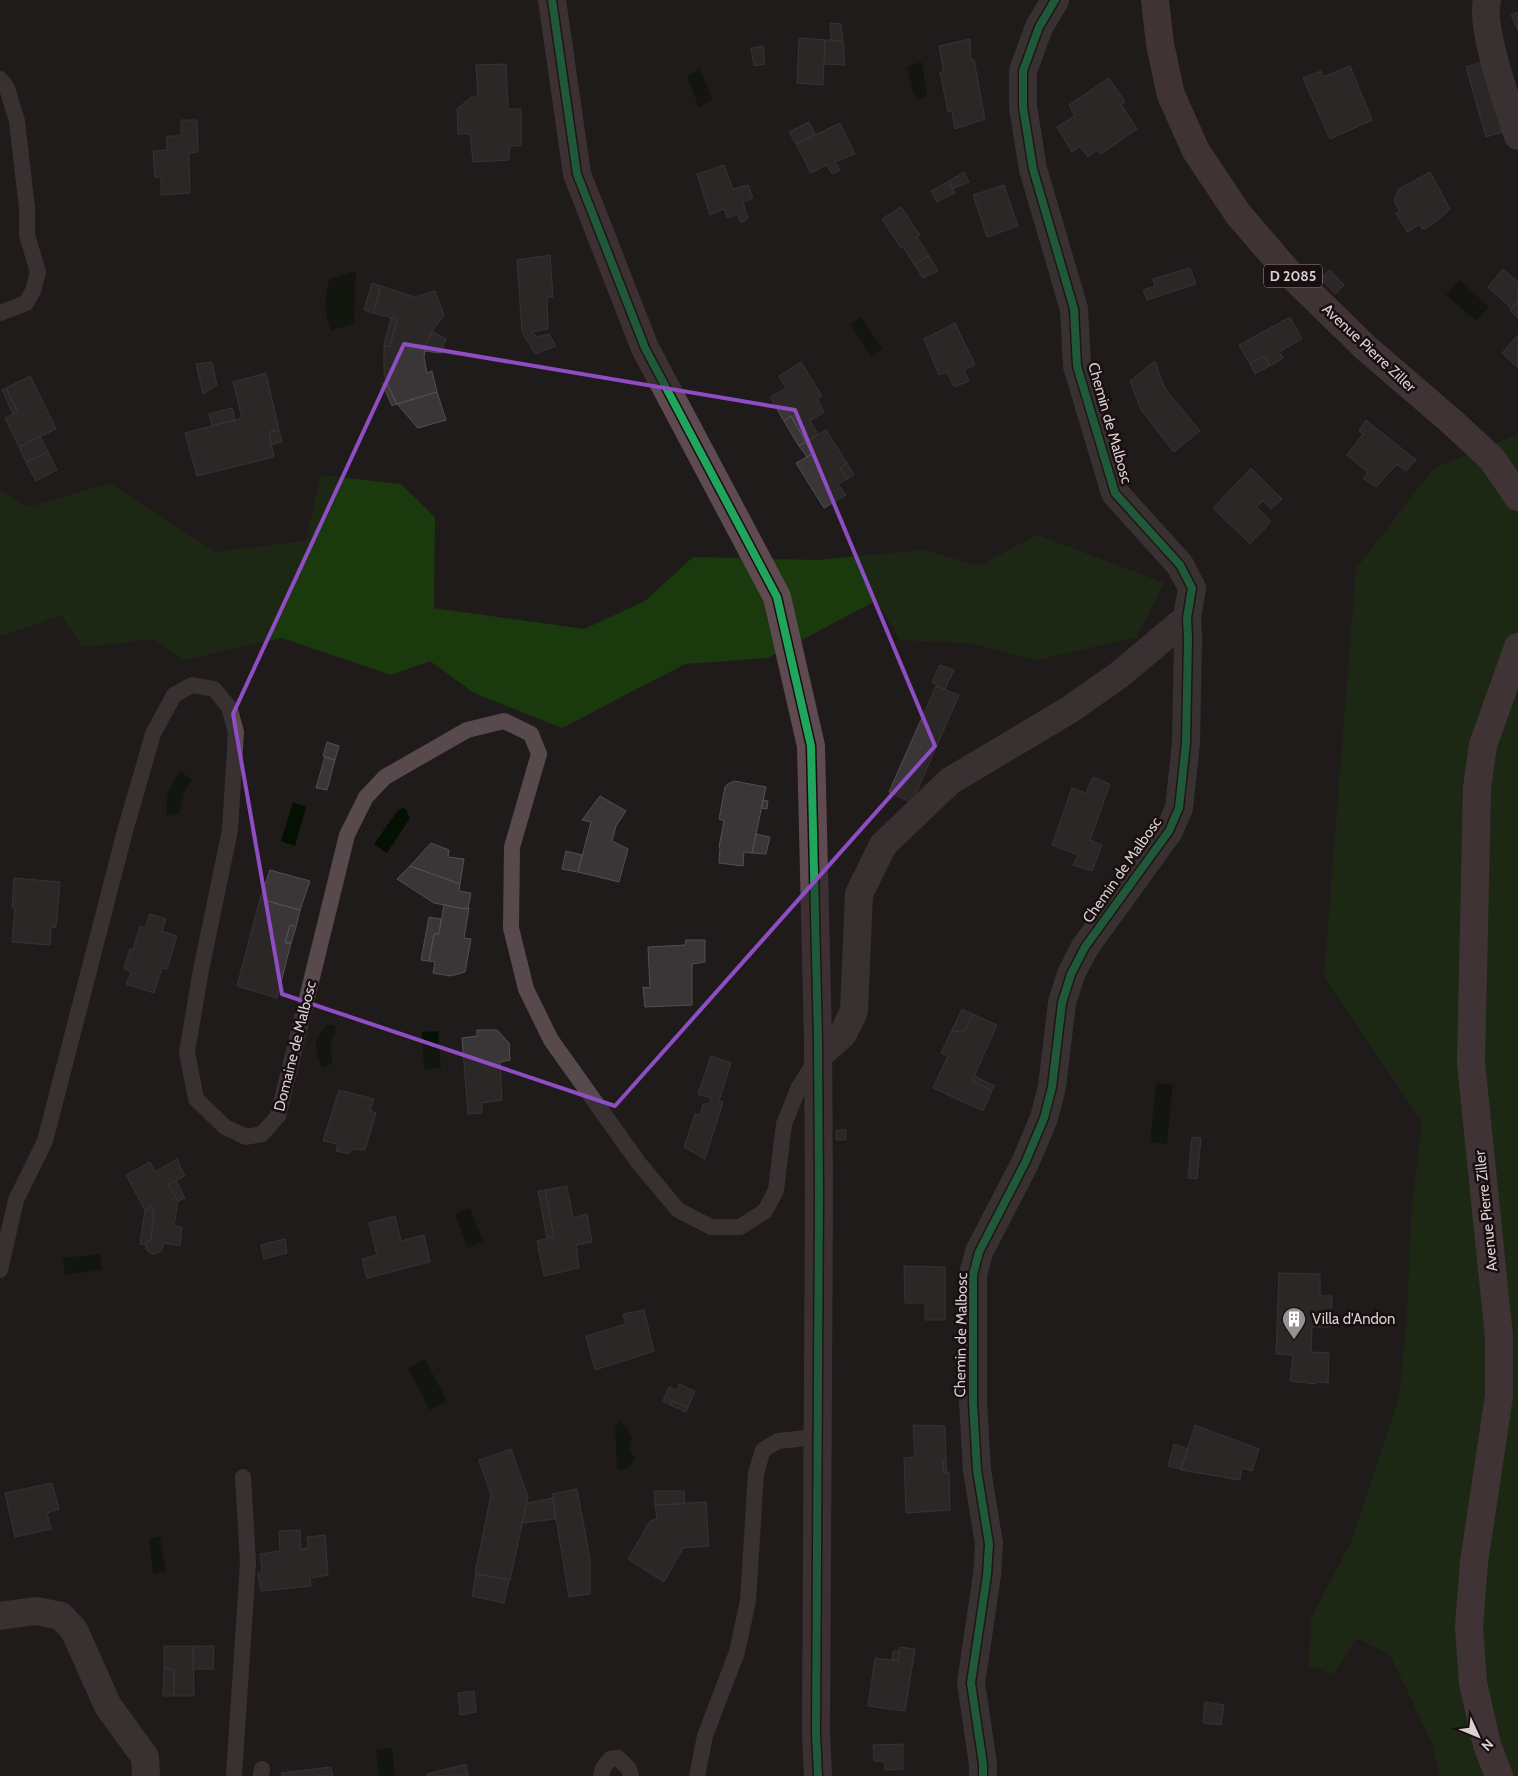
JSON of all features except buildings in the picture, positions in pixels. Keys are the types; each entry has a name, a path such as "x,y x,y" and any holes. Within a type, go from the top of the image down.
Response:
{"main road":[{"path":"552,0 577,174 645,348 777,597 811,746 819,1185 816,1733 818,1776"},
{"name":"Avenue Pierre Ziller","path":"1155,0 1160,44 1171,95 1196,151 1238,214 1287,270 1366,348 1492,459 1518,497"},
{"name":"Avenue Pierre Ziller","path":"1499,1776 1487,1745 1473,1683 1469,1627 1474,1562 1499,1396 1499,1337 1471,1063 1477,788 1483,745 1518,647"}],"street":[{"name":"Chemin de Malbosc","path":"983,1776 983,1764 971,1683 990,1544 976,1461 973,1402 973,1275 979,1252 1025,1163 1044,1118 1052,1087 1062,1003 1071,974 1085,947 1169,831 1178,808 1186,743 1187,618 1192,588 1180,565 1115,494 1077,366 1074,309 1033,169 1023,106 1023,71 1039,27 1055,0"},
{"path":"1487,0 1485,9 1492,50 1518,136"},
{"path":"818,1056 843,1034 854,1011 859,894 883,844 950,781 1070,710 1119,675 1187,618"},
{"path":"0,1616 36,1611 62,1616 74,1630 108,1706 145,1757 146,1776"}],"lane":[{"path":"0,79 6,88 17,121 27,208 27,235 38,272 33,291 26,303 0,313"},
{"name":"Domaine de Malbosc","path":"0,1270 16,1200 45,1141 125,831 153,734 174,695 192,685 214,689 228,706 236,732 230,830 200,975 187,1052 196,1099 225,1127 246,1137 262,1134 278,1116 347,835 366,797 385,777 468,730 504,722 531,734 539,754 512,847 511,928 526,989 551,1040 638,1162 678,1210 711,1227 740,1227 764,1211 776,1190 784,1124 799,1087 818,1056"},
{"path":"697,1776 705,1736 737,1652 748,1601 756,1473 763,1450 778,1441 818,1437"},
{"path":"234,1776 248,1563 243,1476"},
{"path":"601,1776 603,1768 610,1759 618,1758 630,1769 631,1776"}],"highlighted area":[{"path":"404,344 795,410 935,746 615,1106 282,994 233,714"}],"green space":[{"path":"1518,434 1518,1776 1440,1776 1432,1743 1390,1654 1356,1638 1333,1674 1309,1666 1311,1619 1353,1538 1399,1398 1407,1319 1411,1216 1422,1121 1324,977 1356,569 1433,469"},
{"path":"321,475 401,484 435,517 434,608 584,629 645,601 693,557 818,560 923,550 979,566 1037,535 1164,583 1136,637 1037,660 970,643 900,640 877,600 768,658 685,664 562,728 474,693 430,661 391,675 282,638 183,660 153,639 83,647 61,615 0,636 0,491 29,507 111,483 215,552 306,541"}],"shaded area":[{"path":"922,62 927,95 918,100 913,93 907,66"},
{"path":"700,68 712,99 699,108 687,76"},
{"path":"356,271 354,323 331,331 326,305 329,279"},
{"path":"1460,280 1489,307 1476,321 1446,295"},
{"path":"861,317 882,349 871,357 850,324"},
{"path":"180,771 192,780 183,794 180,814 167,816 166,804 169,792"},
{"path":"293,802 306,807 295,846 281,841"},
{"path":"403,808 410,818 387,853 374,844 398,810"},
{"path":"327,1025 334,1025 337,1031 331,1041 332,1060 329,1066 325,1068 321,1066 316,1047 319,1035"},
{"path":"438,1031 441,1068 424,1069 422,1032"},
{"path":"1156,1083 1173,1084 1167,1144 1150,1142"},
{"path":"470,1208 483,1242 467,1248 455,1213"},
{"path":"100,1254 102,1270 65,1275 63,1258"},
{"path":"425,1359 447,1401 430,1410 408,1368"},
{"path":"619,1421 628,1429 632,1439 630,1452 636,1458 624,1470 617,1468 615,1429"},
{"path":"160,1536 166,1571 153,1574 149,1539"},
{"path":"392,1748 395,1776 379,1776 376,1750"}],"cycle path":[{"path":"552,0 577,174 645,348 777,597 811,746 818,1040 816,1733 818,1776"},
{"path":"983,1776 983,1764 971,1683 987,1575 989,1544 977,1470 973,1402 973,1275 979,1252 1025,1163 1044,1118 1052,1087 1062,1003 1071,974 1085,947 1169,831 1179,808 1186,743 1187,618 1192,588 1180,565 1115,493 1077,366 1074,309 1033,169 1023,107 1023,71 1039,27 1055,0"}],"place":[{"name":"Villa d'Andon","path":"1294,1340"}]}
